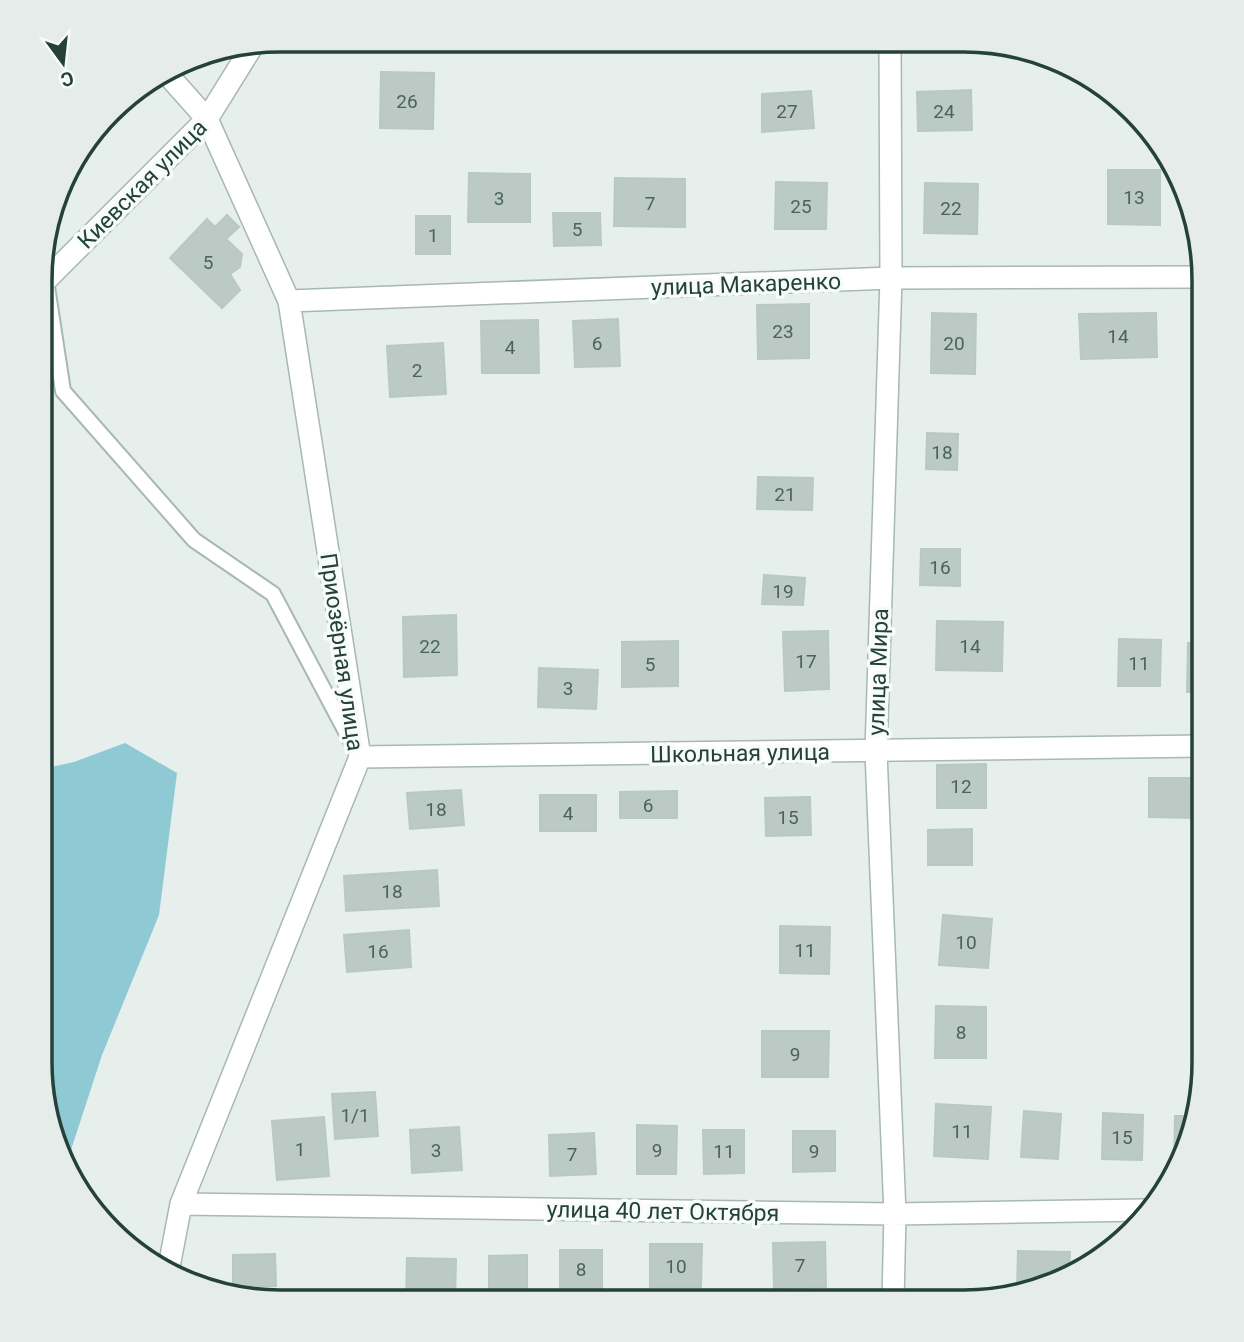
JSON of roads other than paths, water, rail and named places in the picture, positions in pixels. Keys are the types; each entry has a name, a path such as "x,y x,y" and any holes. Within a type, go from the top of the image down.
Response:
{"street":[{"name":"улица Мира","path":"890,52 891,278 876,752 895,1214 893,1289"},
{"name":"Киевская улица","path":"53,273 207,119 246,56"},
{"name":"Приозёрная улица","path":"170,1261 181,1204 360,757 289,302 207,119 172,80"},
{"name":"улица Макаренко","path":"289,302 891,278 1191,277"},
{"name":"Школьная улица","path":"360,757 1191,746"},
{"name":"улица 40 лет Октября","path":"181,1204 895,1214 1136,1210"}],"lane":[{"path":"52,324 63,391 194,540 272,594 360,757"}],"water":[{"path":"125,743 177,773 159,915 102,1055 71,1150 57,1106 53,1077 53,767 74,762"}]}
